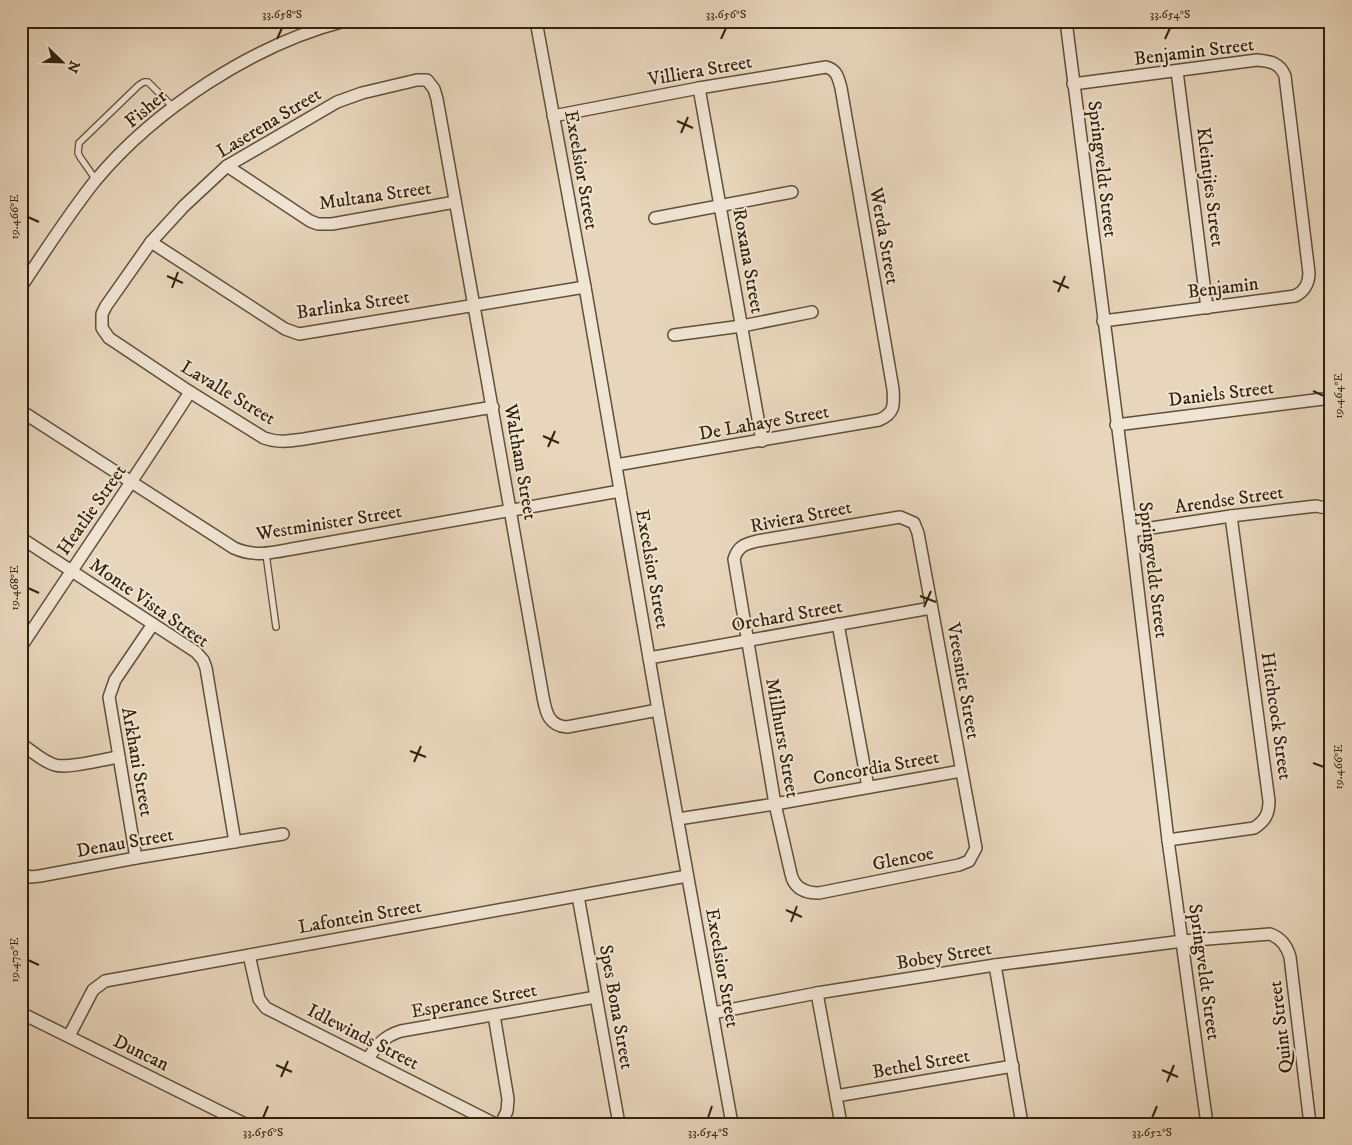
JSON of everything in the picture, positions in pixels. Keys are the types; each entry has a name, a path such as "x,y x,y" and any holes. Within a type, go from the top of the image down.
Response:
{"street":[{"name":"Fisher","path":"21,287 96,180 139,136 184,99 246,61 285,42 345,21"},
{"name":"Excelsior Street","path":"536,21 585,287 732,1124"},
{"name":"Springveldt Street","path":"1066,21 1168,840 1207,1124"},
{"name":"Benjamin Street","path":"1073,84 1257,60 1272,62 1279,66 1285,76 1306,251"},
{"name":"Villiera Street","path":"553,116 699,88 826,67 838,76 841,88"},
{"name":"Kleintjies Street","path":"1177,71 1207,308"},
{"name":"Laserena Street","path":"106,306 150,242 184,206 227,166 325,108 348,98 421,80 430,84 437,99"},
{"name":"Roxana Street","path":"699,88 762,441"},
{"name":"Werda Street","path":"841,88 893,389"},
{"name":"Waltham Street","path":"437,99 543,697 549,718 556,725 567,727 658,710"},
{"name":"Multana Street","path":"227,166 310,221 318,224 332,224 455,202"},
{"path":"654,218 792,192"},
{"name":"Barlinka Street","path":"150,242 293,333 309,333 585,287"},
{"name":"Benjamin","path":"1103,321 1298,295 1307,285 1309,278 1306,251"},
{"name":"Lavalle Street","path":"106,306 101,322 104,334 190,392 264,438 279,442 493,407"},
{"path":"674,336 742,326 812,312"},
{"name":"De Lahaye Street","path":"616,465 879,420 889,415 892,410 893,389"},
{"name":"Heatlie Street","path":"21,647 133,482 190,392"},
{"name":"Daniels Street","path":"1116,425 1331,398"},
{"name":"Westminister Street","path":"21,411 234,548 249,553 266,554 620,491"},
{"name":"Arendse Street","path":"1131,531 1316,506 1331,511"},
{"name":"Hitchcock Street","path":"1168,840 1251,829 1264,821 1269,809 1231,516"},
{"name":"Riviera Street","path":"735,570 734,559 738,549 748,544 894,518"},
{"name":"Vreesniet Street","path":"894,518 904,518 914,523 917,528 975,838"},
{"name":"Monte Vista Street","path":"21,538 200,656 205,664 235,842"},
{"name":"Millhurst Street","path":"735,570 776,804 792,880 805,892 819,893"},
{"name":"Orchard Street","path":"649,658 931,608"},
{"name":"Arkhani Street","path":"136,858 109,702 110,691 115,680 153,624"},
{"path":"838,624 868,787"},
{"path":"21,744 57,766 119,757"},
{"name":"Concordia Street","path":"678,820 961,771"},
{"name":"Denau Street","path":"21,874 31,877 40,876 283,834"},
{"name":"Glencoe","path":"819,893 965,863 969,861 974,853 975,838"},
{"name":"Lafontein Street","path":"69,1036 92,990 105,981 687,876"},
{"name":"Spes Bona Street","path":"578,896 619,1124"},
{"name":"Quint Street","path":"1183,941 1270,934 1276,936 1285,944 1290,957 1310,1124"},
{"name":"Bobey Street","path":"713,1014 816,993 995,965 1183,941"},
{"name":"Idlewinds Street","path":"249,955 257,994 262,1006 495,1124"},
{"path":"995,965 1022,1124"},
{"path":"816,993 841,1124"},
{"name":"Esperance Street","path":"368,1059 379,1042 401,1031 596,998"},
{"name":"Duncan","path":"21,1013 245,1124"},
{"path":"494,1015 508,1099 507,1111 501,1124"},
{"name":"Bethel Street","path":"836,1096 1013,1066"}],"lane":[{"path":"96,180 78,153 79,144 139,85 148,82 174,108"},
{"path":"266,554 276,627"}]}
